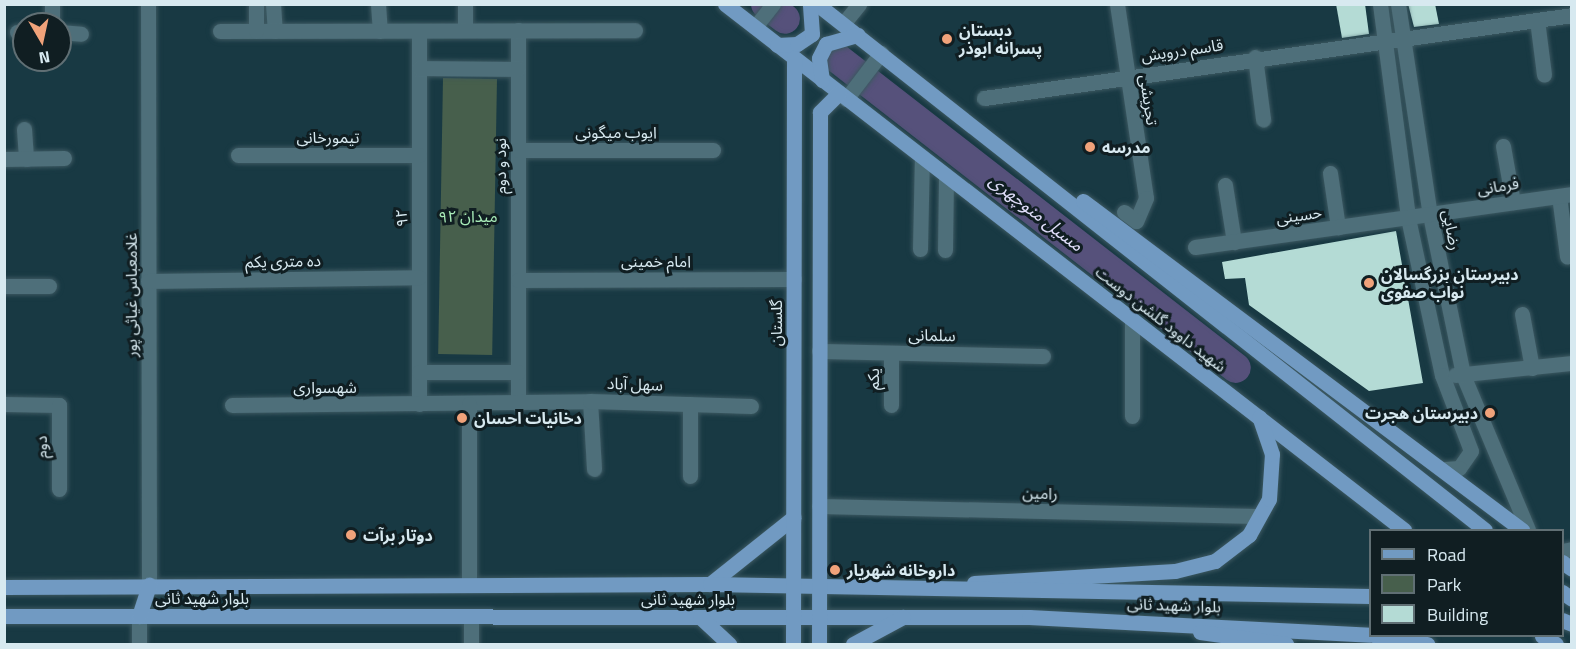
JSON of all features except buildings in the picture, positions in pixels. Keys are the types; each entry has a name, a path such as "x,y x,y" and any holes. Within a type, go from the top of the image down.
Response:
{"main road":[{"name":"شهید داوود گلشن دوست","path":"725,4 1401,529"},
{"path":"777,45 798,44 812,34 810,4"},
{"path":"817,4 1483,529"},
{"path":"822,80 819,58 826,44 858,35"},
{"name":"گلستان","path":"793,617 794,58"},
{"path":"820,112 842,96"},
{"path":"794,100 820,112"},
{"path":"946,104 1090,205 1445,469 1520,529"},
{"path":"819,645 820,112"},
{"path":"923,590 1015,578 1175,571 1215,561 1249,534 1269,499 1272,454 1259,417"},
{"path":"710,584 794,517"},
{"name":"بلوار شهید ثانی","path":"4,587 469,583 710,584 923,590 1369,596"},
{"path":"139,616 149,585"},
{"name":"بلوار شهید ثانی","path":"4,616 904,617 1126,622 1369,635"},
{"path":"700,617 729,645"},
{"path":"793,617 793,645"},
{"path":"853,645 904,617"},
{"path":"1126,622 1286,645"},
{"path":"1382,637 1421,643"}],"street":[{"name":"غلامعباس غیاثی پور","path":"148,4 149,585"},
{"path":"256,4 256,31"},
{"path":"273,4 275,31"},
{"path":"378,4 380,31"},
{"path":"465,4 465,30"},
{"path":"754,27 773,4"},
{"path":"843,24 859,4"},
{"name":"تجریشی","path":"1117,4 1146,198 1136,221 1124,212"},
{"path":"1380,4 1408,218 1442,375 1462,418 1471,451 1459,468 1445,469"},
{"name":"رضایی","path":"1398,4 1430,215 1463,375 1495,457 1527,529"},
{"name":"قاسم درویش","path":"984,98 1255,57 1385,42 1572,15"},
{"path":"1537,20 1544,75"},
{"name":"نود و دوم","path":"518,30 518,404"},
{"path":"220,31 635,30"},
{"name":"۹۲","path":"418,31 419,404"},
{"path":"72,33 81,34"},
{"path":"842,96 881,53"},
{"path":"1255,57 1263,119"},
{"path":"419,68 518,69"},
{"path":"24,129 26,159"},
{"path":"1503,146 1513,202"},
{"name":"ایوب میگونی","path":"518,150 713,150"},
{"name":"تیمورخانی","path":"238,155 418,155"},
{"path":"920,249 921,157"},
{"path":"4,159 64,158"},
{"path":"1330,173 1338,227"},
{"path":"945,250 946,176"},
{"path":"1226,185 1234,242"},
{"path":"1565,195 1567,256"},
{"name":"فرمانی","path":"1408,218 1565,195"},
{"name":"حسینی","path":"1195,247 1408,218"},
{"name":"ده متری یکم","path":"148,281 419,278"},
{"name":"امام خمینی","path":"518,280 794,279"},
{"path":"4,286 50,286"},
{"path":"1522,314 1532,368"},
{"path":"1132,319 1132,416"},
{"name":"سلمانی","path":"819,351 1043,356"},
{"name":"یکم","path":"891,353 891,405"},
{"path":"1442,375 1463,375 1572,363"},
{"path":"419,372 518,372"},
{"path":"590,401 594,469"},
{"name":"سهل آباد","path":"469,404 590,401 751,406"},
{"name":"دوم","path":"4,404 59,405 59,489"},
{"path":"469,404 469,583"},
{"name":"شهسواری","path":"232,405 469,404"},
{"path":"690,404 690,476"},
{"name":"رامین","path":"819,506 1259,516"},
{"path":"139,616 139,645"},
{"path":"471,617 471,645"}],"green space":[{"name":"میدان ۹۲","path":"443,78 497,79 492,355 438,354"}],"waterway":[{"path":"766,4 785,19"},
{"name":"مسیل منوچهری","path":"837,58 1236,368"}],"place":[{"name":"دبستان پسرانه ابوذر","path":"947,39"},
{"name":"مدرسه","path":"1090,147"},
{"name":"دبیرستان بزرگسالان نواب صفوی","path":"1369,283"},
{"name":"دبیرستان هجرت","path":"1490,413"},
{"name":"دخانیات احسان","path":"462,418"},
{"name":"دوتار برآت","path":"351,535"},
{"name":"داروخانه شهریار","path":"835,570"}]}
